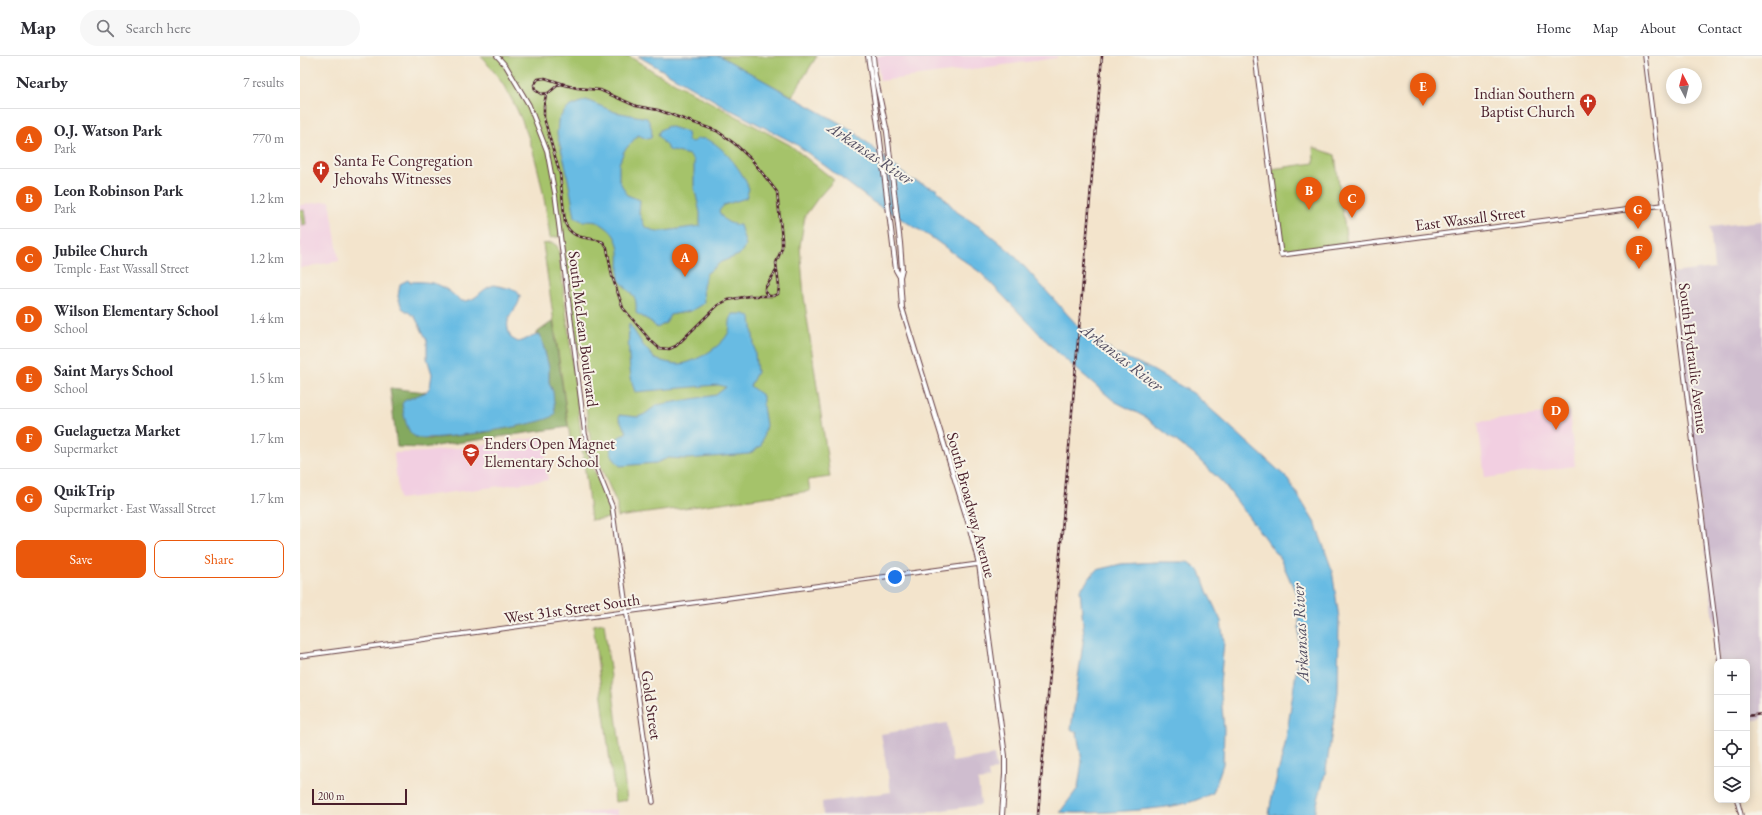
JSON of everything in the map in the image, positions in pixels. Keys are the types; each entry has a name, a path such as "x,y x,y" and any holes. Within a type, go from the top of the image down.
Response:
{"main road":[{"name":"South Broadway Avenue","path":"868,56 896,270 900,277"},
{"name":"South Broadway Avenue","path":"873,56 875,76 887,132 900,243 902,308 969,525 979,564 1005,756 1002,815"}],"street":[{"name":"South McLean Boulevard","path":"497,56 506,66 529,105 547,151 555,194 585,434 590,452 612,506 627,612"},
{"name":"East Wassall Street","path":"1254,56 1280,255 1663,206"},
{"name":"South Hydraulic Avenue","path":"1645,56 1720,659"},
{"name":"West 31st Street South","path":"300,656 848,583 979,564"},
{"name":"Gold Street","path":"627,612 653,802"},
{"path":"1738,803 1740,815"}],"shaded area":[{"path":"876,56 1057,56 1057,58 880,81"},
{"path":"330,201 339,261 300,268 300,205"},
{"path":"1762,221 1762,719 1750,721 1750,659 1719,659 1672,273 1714,268 1710,227"},
{"path":"1569,411 1575,466 1485,478 1478,422"},
{"name":"Enders Open Magnet Elementary School","path":"544,437 548,480 399,499 395,453 426,452"},
{"path":"947,723 952,762 994,755 997,770 988,771 989,779 978,781 981,805 905,815 823,815 822,802 891,792 881,734"},
{"path":"617,809 617,815 571,815"}],"green space":[{"path":"481,56 629,56 658,74 790,145 834,180 805,216 800,246 804,297 830,477 808,480 810,491 617,517 617,504 591,444 563,236 550,238 540,177 529,138 521,119 500,79"},
{"path":"717,56 817,56 792,96"},
{"path":"1313,147 1335,155 1347,244 1283,251 1271,169 1314,163"},
{"path":"304,210 306,224 302,225 300,211"},
{"path":"551,243 557,246 559,252 581,434 601,486 610,518 591,520 583,454 580,444 571,445 543,244"},
{"path":"553,321 568,427 422,448 397,447 390,388 426,392 416,397 416,437 429,439 487,432 553,392 549,382 549,367 540,334 535,334"},
{"path":"604,623 627,800 615,802 593,625"}],"water":[{"name":"Arkansas River","path":"638,56 720,56 852,130 910,179 936,189 957,212 983,229 1012,253 1086,335 1119,355 1147,367 1193,393 1288,479 1316,525 1332,570 1339,618 1338,692 1326,770 1314,815 1269,815 1285,745 1299,653 1299,600 1281,560 1224,484 1193,454 1145,417 1114,401 1058,353 981,273 931,237 873,202 796,144 729,109"},
{"path":"586,100 615,112 647,118 650,123 652,130 651,138 647,139 638,135 624,151 619,164 619,180 627,195 640,200 639,213 645,227 657,232 700,226 700,213 694,186 694,161 689,155 669,150 658,135 660,130 668,126 687,132 688,141 693,142 696,139 705,139 719,147 737,167 749,189 746,198 724,205 719,211 722,217 727,221 740,225 746,245 739,255 721,262 706,274 703,287 704,303 691,311 670,315 666,323 657,328 650,321 636,313 635,299 619,280 618,248 615,237 607,228 597,222 581,221 575,217 565,164 557,134 558,121 569,107"},
{"path":"408,280 410,282 433,283 443,287 461,301 467,301 494,285 516,290 520,296 519,302 509,319 508,330 511,338 518,342 540,334 549,367 549,382 553,392 555,413 553,416 527,424 462,435 425,438 416,437 413,435 406,423 402,404 404,401 426,392 430,387 432,374 427,358 427,340 415,317 402,308 398,297 400,284"},
{"path":"733,314 744,314 751,317 757,372 750,386 763,396 766,425 761,446 749,454 687,459 668,458 656,463 620,466 612,456 610,443 627,432 619,419 619,415 638,417 645,414 657,405 716,395 726,387 719,385 635,392 630,368 629,323 643,345 655,359 679,364 692,361 715,348 729,331 730,321"},
{"path":"1188,562 1200,571 1207,591 1221,621 1224,642 1220,684 1224,729 1223,764 1213,793 1197,800 1176,806 1160,808 1103,812 1060,812 1078,788 1082,761 1077,733 1071,729 1084,636 1080,590 1096,570 1121,564"}],"railway":[{"path":"1038,815 1102,56"},
{"path":"548,93 541,94 535,90 534,85 538,79 545,78 564,84"},
{"path":"769,296 749,296 728,300 718,305 676,346 669,349 659,348 650,340 623,308 612,276 607,248 603,242 576,235 568,229 565,223 560,174 544,118 546,95 561,84 577,88 600,90 636,106 658,110 717,131 735,144 752,160 777,192 782,248 776,263 779,287 778,294 769,296 765,292 765,288 776,271"},
{"path":"1750,716 1762,714"}],"place":[{"name":"Saint Marys School","path":"1423,106"},
{"name":"Indian Southern Baptist Church","path":"1588,117"},
{"name":"Santa Fe Congregation Jehovahs Witnesses","path":"321,184"},
{"name":"Leon Robinson Park","path":"1309,210"},
{"name":"Jubilee Church","path":"1352,218"},
{"name":"QuikTrip","path":"1638,229"},
{"name":"Guelaguetza Market","path":"1639,269"},
{"name":"O.J. Watson Park","path":"685,277"},
{"name":"Wilson Elementary School","path":"1556,430"},
{"name":"Enders Open Magnet Elementary School","path":"471,467"}]}
